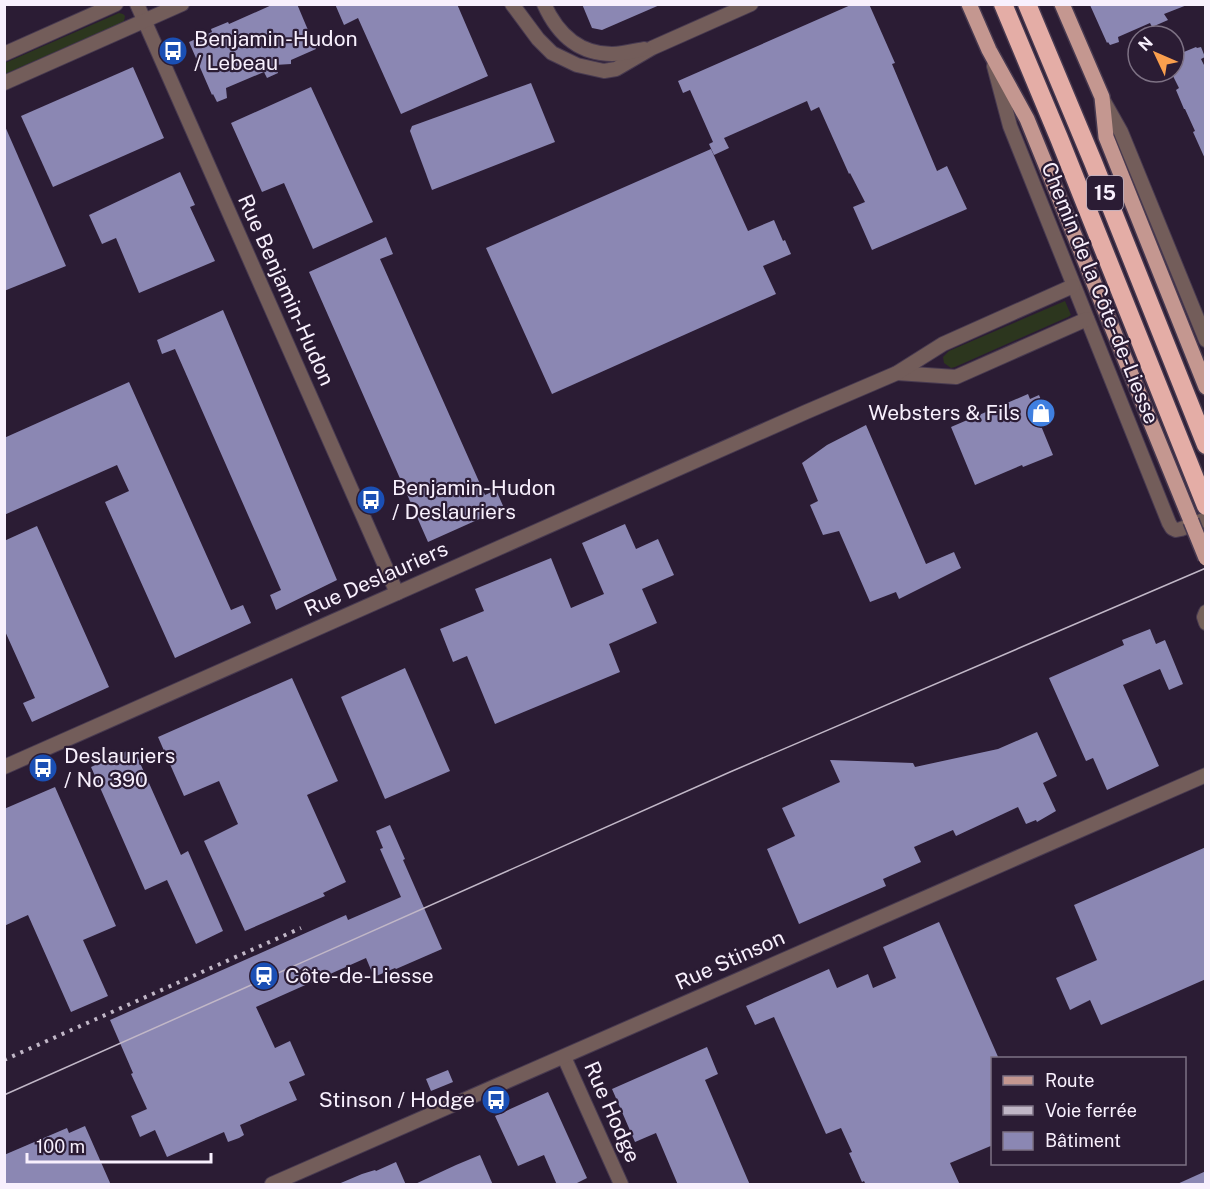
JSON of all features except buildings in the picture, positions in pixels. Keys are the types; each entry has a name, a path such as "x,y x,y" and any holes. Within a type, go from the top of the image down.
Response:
{"highway":[{"name":"15","path":"1003,4 1206,506"},
{"name":"15","path":"1027,4 1206,445"}],"main road":[{"name":"Chemin de la Côte-de-Liesse","path":"969,4 989,50 1027,119 1206,558"},
{"path":"1062,4 1102,97 1106,137 1206,387"}],"street":[{"path":"4,54 116,4"},
{"name":"Rue Benjamin-Hudon","path":"137,4 397,593"},
{"path":"4,83 182,4"},
{"path":"512,4 544,46 559,57 577,65 604,70 616,69 652,48 751,4"},
{"path":"544,4 549,17 560,32 586,49 613,54 652,48"},
{"name":"Chemin de la Côte-de-Liesse","path":"989,50 1010,126 1170,525 1174,529 1181,529 1206,519"},
{"path":"1102,97 1121,132 1206,340"},
{"name":"Rue Deslauriers","path":"4,767 806,412 897,374 943,344 1074,286"},
{"name":"Rue Deslauriers","path":"897,374 956,376 1087,320"},
{"path":"1206,612 1204,617 1206,623"},
{"name":"Rue Stinson","path":"272,1185 1206,775"},
{"name":"Rue Hodge","path":"564,1057 621,1185"}],"green space":[{"path":"119,13 125,16 121,23 5,74 5,63"},
{"path":"1065,301 1071,315 1068,317 955,367 951,368 944,363 943,357 949,351"}],"tram line":[{"path":"4,1095 730,772 1206,568"}],"railway":[{"path":"4,1060 301,928"}],"place":[{"name":"Benjamin-Hudon / Lebeau","path":"173,51"},
{"name":"Websters & Fils","path":"1041,413"},
{"name":"Benjamin-Hudon / Deslauriers","path":"371,500"},
{"name":"Deslauriers / No 390","path":"43,768"},
{"name":"Côte-de-Liesse","path":"264,976"},
{"name":"Stinson / Hodge","path":"496,1100"}]}
